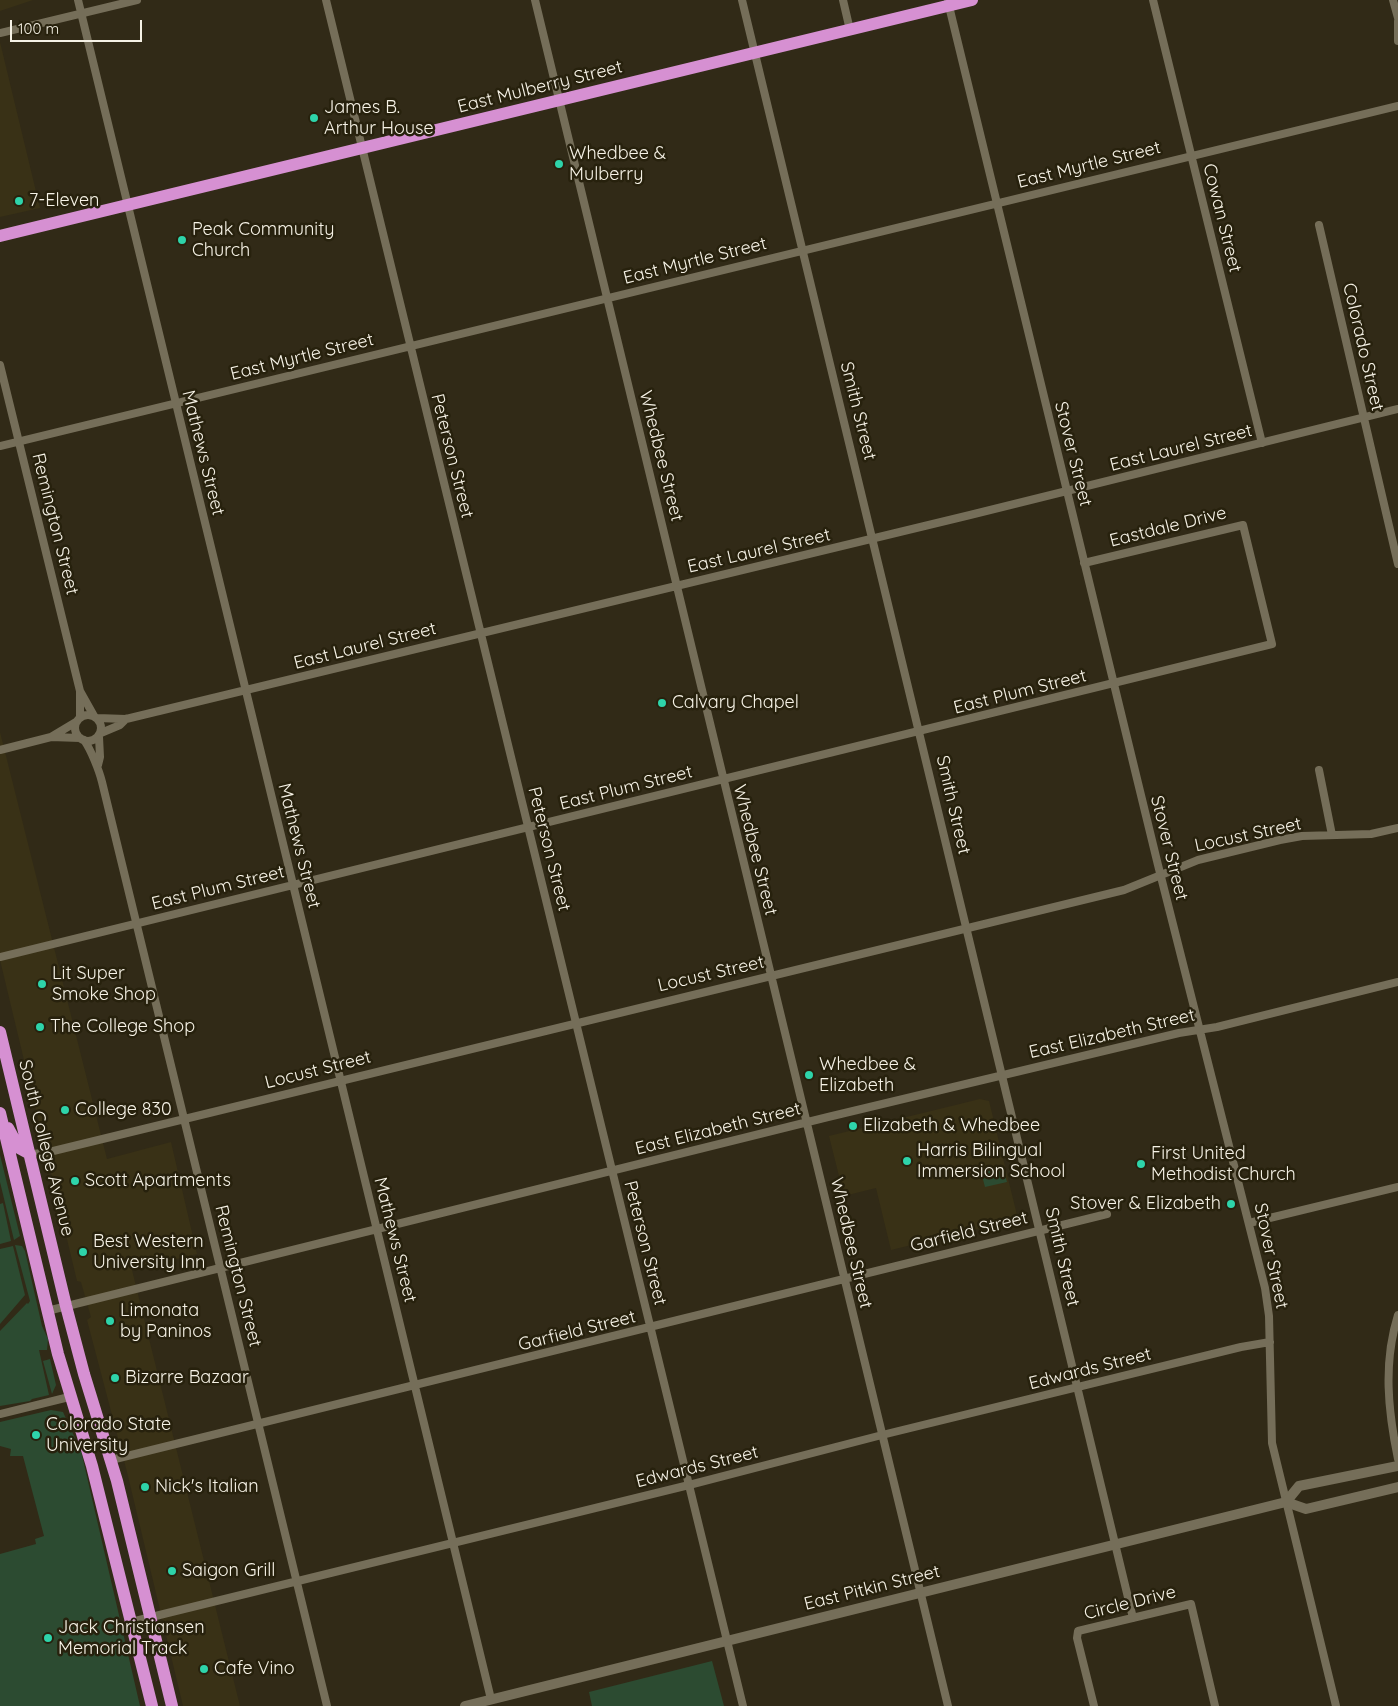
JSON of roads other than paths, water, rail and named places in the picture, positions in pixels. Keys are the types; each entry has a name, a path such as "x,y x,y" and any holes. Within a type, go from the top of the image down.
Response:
{"highway":[{"name":"East Mulberry Street","path":"0,236 850,30 948,3 972,0"},
{"name":"South College Avenue","path":"0,1032 66,1306 84,1374 111,1460 172,1706"},
{"path":"0,1109 19,1148 30,1154"},
{"name":"South College Avenue","path":"0,1114 47,1311 70,1397 92,1466 152,1706"}],"street":[{"name":"Mathews Street","path":"78,0 492,1699"},
{"path":"0,33 137,0"},
{"name":"Peterson Street","path":"326,0 743,1706"},
{"name":"Whedbee Street","path":"535,0 948,1706"},
{"name":"Smith Street","path":"742,0 1041,1230 1133,1618"},
{"path":"843,0 850,30"},
{"name":"Cowan Street","path":"1153,0 1262,443"},
{"path":"1393,0 1398,19 1398,41"},
{"name":"Stover Street","path":"948,3 1160,874 1267,1300 1270,1342 1272,1443 1336,1706"},
{"name":"East Myrtle Street","path":"0,446 1398,106"},
{"name":"Colorado Street","path":"1319,225 1398,564"},
{"name":"Remington Street","path":"0,365 80,691 78,720"},
{"name":"East Laurel Street","path":"96,717 126,719 1067,492 1398,409"},
{"name":"Eastdale Drive","path":"1084,563 1243,525 1272,644 1127,678 1114,685"},
{"name":"East Plum Street","path":"0,957 1114,685"},
{"name":"Remington Street","path":"80,691 96,717"},
{"path":"0,750 51,737 86,715 96,717 102,725 100,735 92,741 51,737"},
{"name":"East Laurel Street","path":"100,735 120,725 126,719"},
{"path":"78,720 75,731 82,739"},
{"name":"Remington Street","path":"100,735 98,765 327,1706"},
{"name":"Remington Street","path":"82,739 92,759 98,765"},
{"path":"1319,770 1332,835"},
{"name":"Locust Street","path":"30,1154 45,1153 1124,890 1198,860 1280,840 1302,836 1371,834 1398,828"},
{"name":"East Elizabeth Street","path":"47,1311 807,1122 1398,982"},
{"path":"1249,1223 1398,1187"},
{"name":"Garfield Street","path":"111,1460 258,1422 650,1328 843,1278 1107,1214"},
{"path":"1398,1315 1391,1343 1388,1377 1389,1412 1398,1460"},
{"name":"Edwards Street","path":"131,1622 689,1486 882,1435 1241,1347 1270,1342"},
{"path":"0,1414 70,1397"},
{"path":"1286,1502 1299,1486 1398,1466"},
{"name":"East Pitkin Street","path":"465,1706 1286,1502 1306,1509 1398,1487"},
{"name":"Circle Drive","path":"1094,1706 1077,1638 1078,1631 1190,1604 1215,1706"}],"place":[{"name":"James B. Arthur House","path":"314,118"},
{"name":"Whedbee & Mulberry","path":"559,164"},
{"name":"7-Eleven","path":"19,201"},
{"name":"Peak Community Church","path":"182,240"},
{"name":"Calvary Chapel","path":"662,703"},
{"name":"Lit Super Smoke Shop","path":"42,984"},
{"name":"The College Shop","path":"40,1027"},
{"name":"Whedbee & Elizabeth","path":"809,1075"},
{"name":"College 830","path":"65,1110"},
{"name":"Elizabeth & Whedbee","path":"853,1126"},
{"name":"Harris Bilingual Immersion School","path":"907,1161"},
{"name":"First United Methodist Church","path":"1141,1164"},
{"name":"Scott Apartments","path":"75,1181"},
{"name":"Stover & Elizabeth","path":"1231,1204"},
{"name":"Best Western University Inn","path":"83,1252"},
{"name":"Limonata by Paninos","path":"110,1321"},
{"name":"Bizarre Bazaar","path":"115,1378"},
{"name":"Colorado State University","path":"36,1435"},
{"name":"Nick's Italian","path":"145,1487"},
{"name":"Saigon Grill","path":"172,1571"},
{"name":"Jack Christiansen Memorial Track","path":"48,1638"},
{"name":"Cafe Vino","path":"204,1669"}]}
